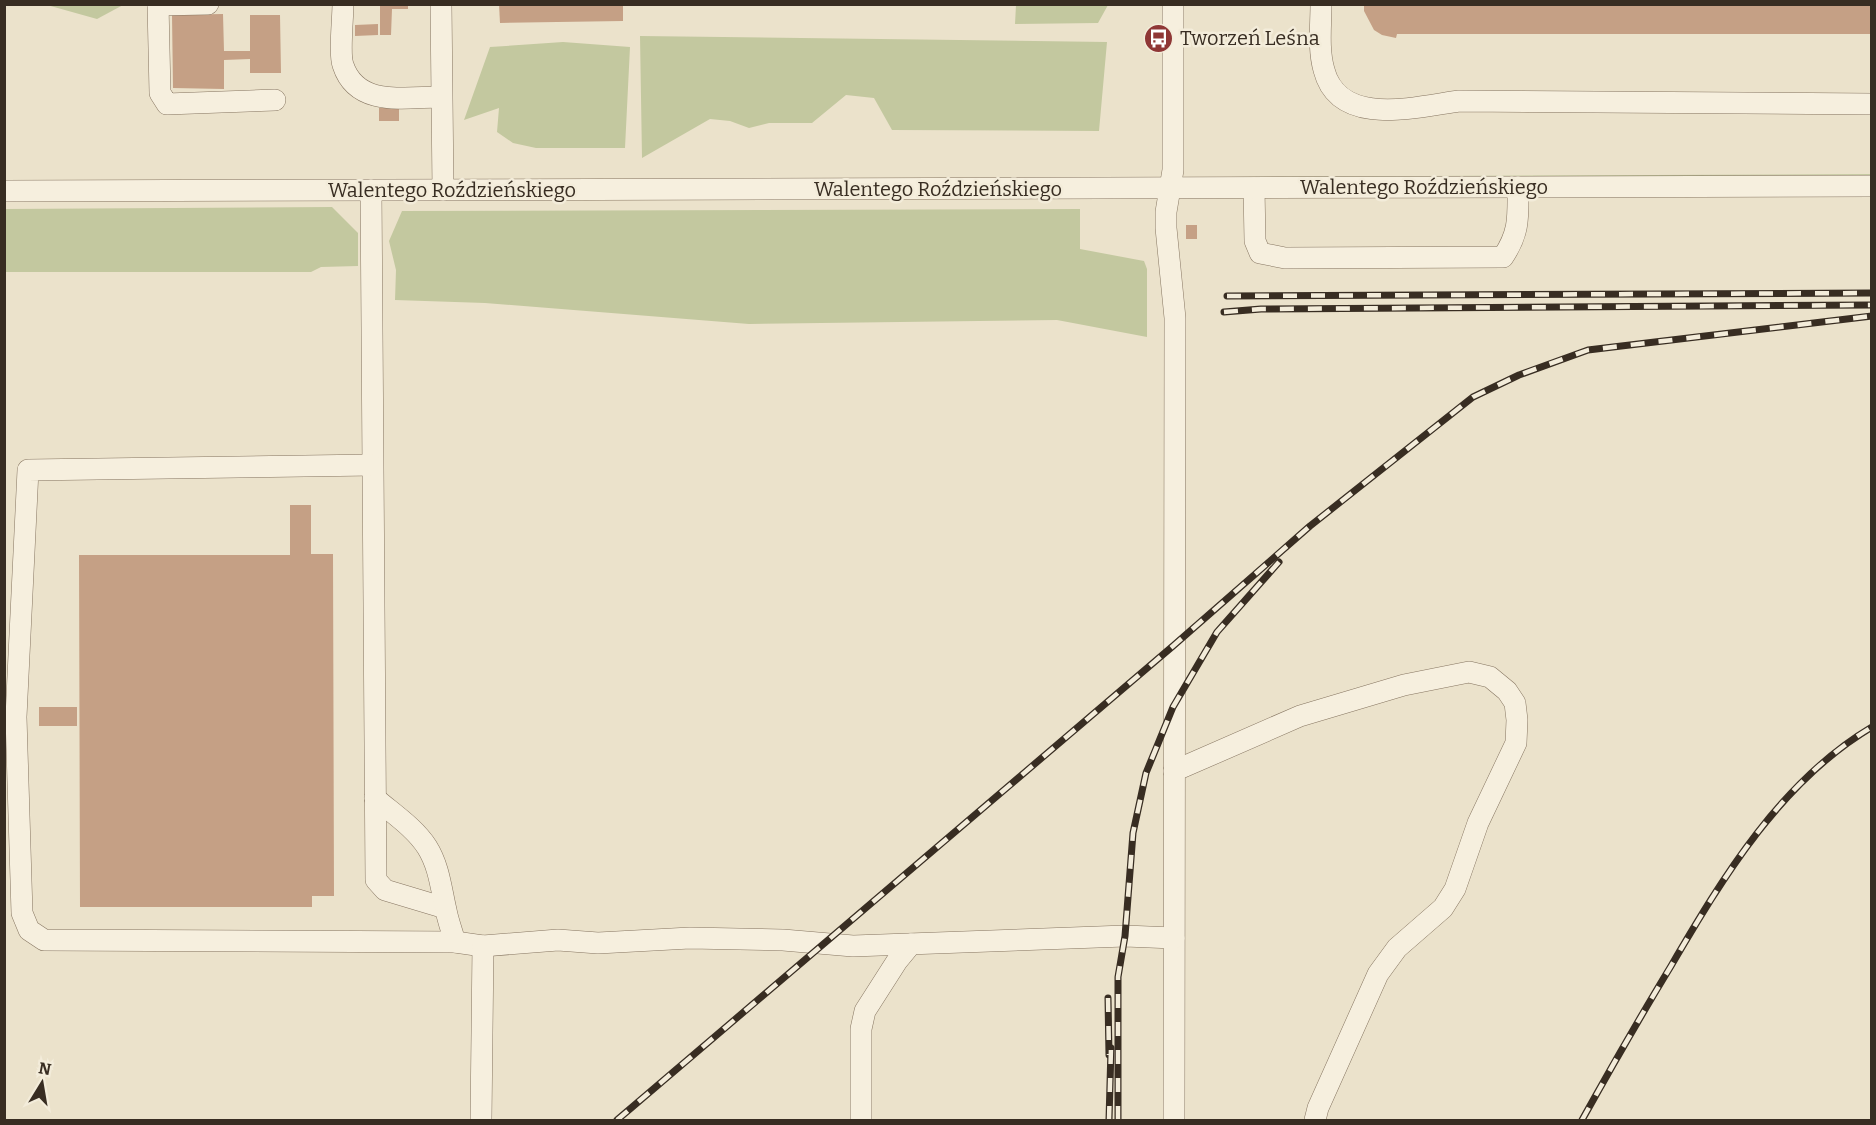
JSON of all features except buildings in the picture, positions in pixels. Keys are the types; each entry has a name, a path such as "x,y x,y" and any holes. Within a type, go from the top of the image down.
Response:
{"street":[{"path":"208,4 158,5 160,93 167,104 275,100"},
{"path":"343,4 343,64 356,88 376,97 441,97"},
{"path":"441,4 443,190"},
{"path":"1173,4 1173,170 1166,228 1175,318 1174,1120"},
{"path":"1321,4 1321,54 1323,70 1330,87 1346,101 1371,110 1403,109 1459,101 1872,104"},
{"name":"Walentego Roździeńskiego","path":"4,192 1872,186"},
{"path":"1254,188 1255,241 1260,253 1296,258 1503,257 1512,244 1516,232 1518,187"},
{"path":"371,190 376,880 386,890 445,908"},
{"path":"372,465 28,470 16,717 22,913 29,930 44,940 469,942 483,946 558,940 598,943 690,938 783,940 853,946 1125,936 1174,938"},
{"path":"1174,771 1300,716 1404,685 1468,672 1490,677 1508,691 1515,703 1516,743 1478,823 1455,890 1443,908 1397,948 1378,974 1318,1108 1315,1120"},
{"path":"375,798 415,832 434,860 455,942"},
{"path":"861,1120 861,1029 865,1011 897,961 911,944"},
{"path":"482,1120 483,946"}],"green space":[{"path":"1016,4 1108,5 1098,23 1015,24"},
{"path":"47,5 123,5 97,19"},
{"path":"640,36 1107,42 1099,131 892,130 874,98 846,95 812,123 769,123 749,128 730,121 710,119 642,158"},
{"path":"563,42 630,47 625,148 536,148 513,143 497,132 499,108 464,120 490,47"},
{"path":"1872,174 1871,177 1227,179 1227,177"},
{"path":"332,207 358,233 358,266 321,267 311,272 5,272 5,209"},
{"path":"1080,209 1080,249 1144,261 1147,269 1147,337 1057,320 749,324 485,303 395,300 396,270 389,241 402,211"}],"railway":[{"path":"1227,296 1872,293"},
{"path":"1224,312 1261,309 1872,305"},
{"path":"617,1120 1173,646 1310,526 1473,397 1519,375 1588,350 1872,316"},
{"path":"1118,1120 1118,977 1125,936 1133,833 1146,773 1173,707 1217,632 1279,562"},
{"path":"1582,1120 1691,932 1757,833 1810,775 1839,749 1872,727"},
{"path":"1108,998 1109,1055"},
{"path":"1109,1120 1111,1048"}],"place":[{"name":"Tworzeń Leśna","path":"1159,38"}]}
